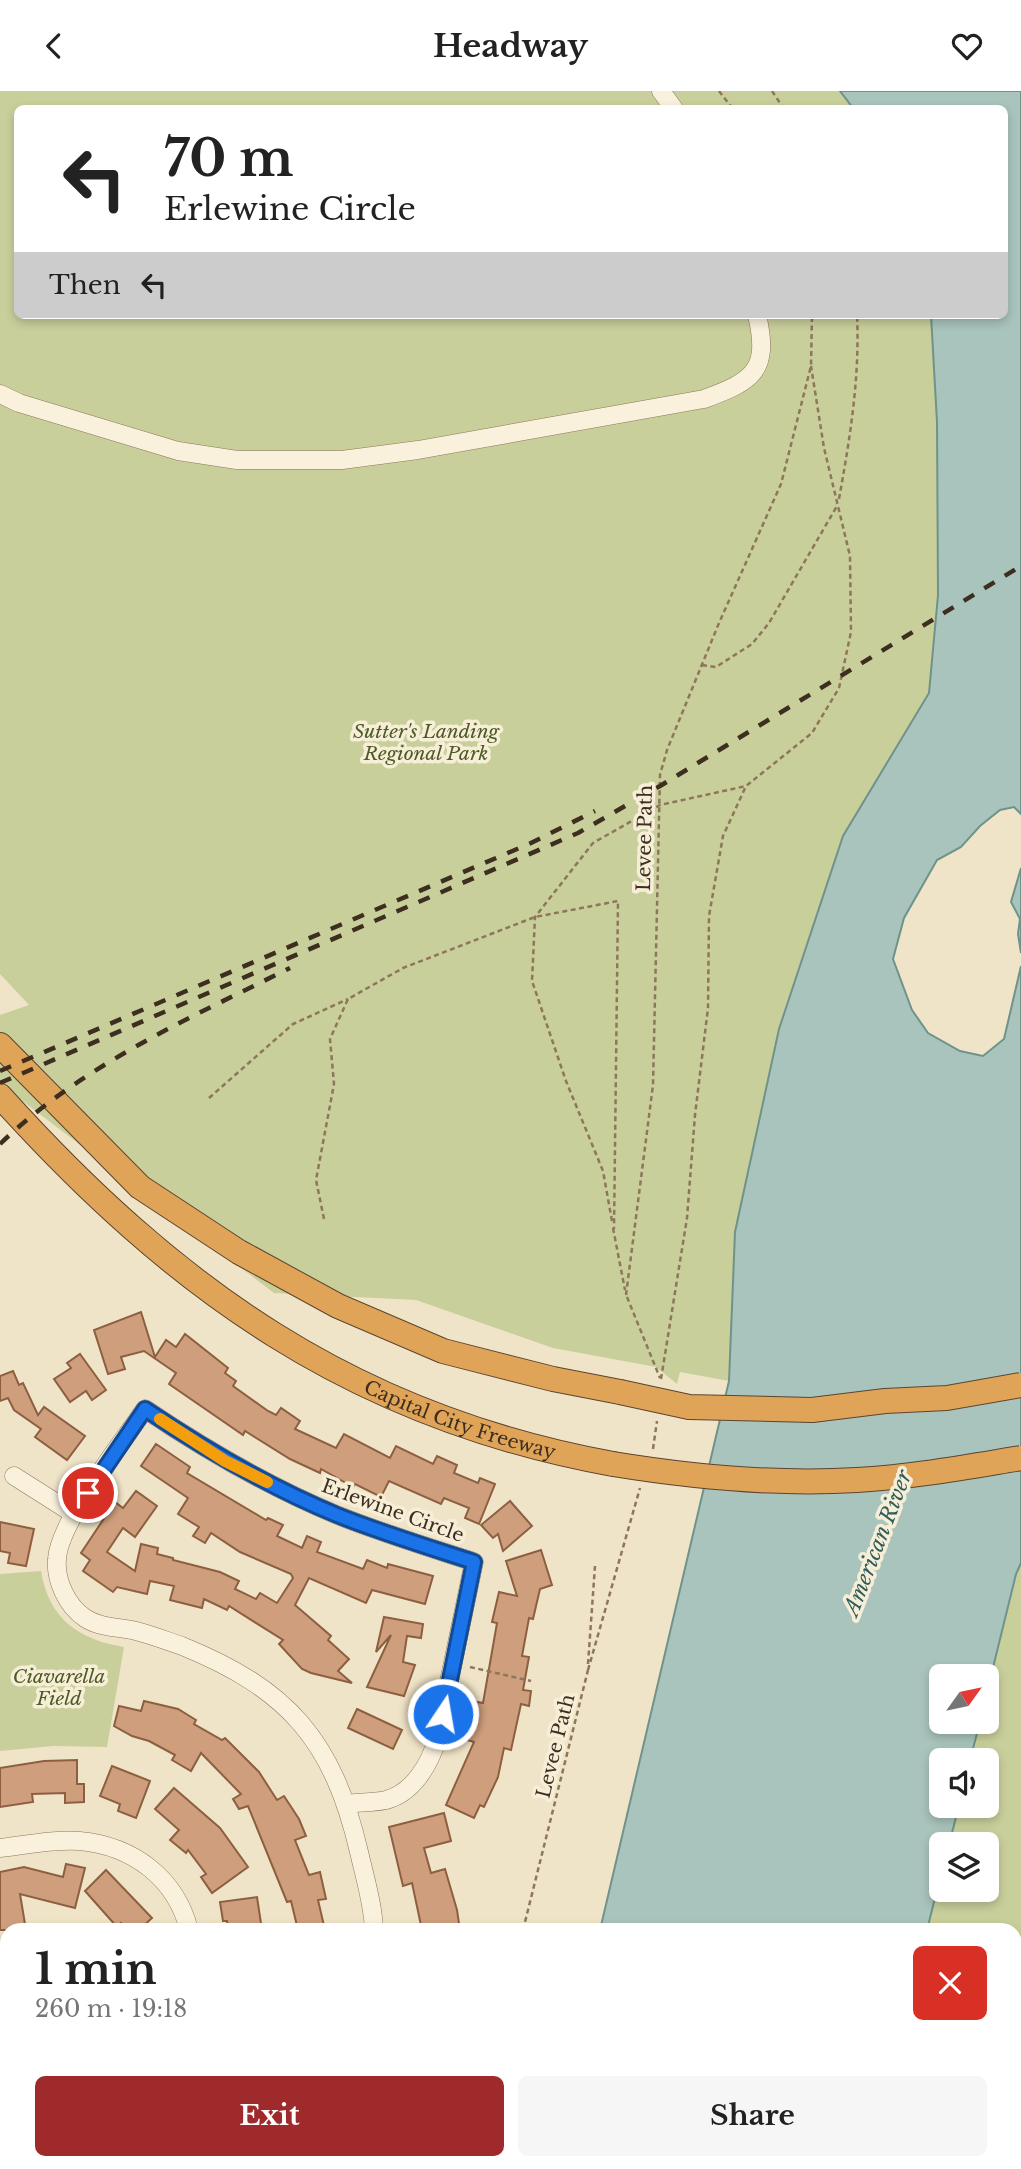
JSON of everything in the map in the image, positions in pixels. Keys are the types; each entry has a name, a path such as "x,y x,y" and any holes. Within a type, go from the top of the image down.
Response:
{"highway":[{"path":"0,1045 140,1187 239,1252 338,1306 443,1351 553,1379 689,1407 812,1410 885,1401 947,1398 1021,1385"},
{"name":"Capital City Freeway","path":"0,1096 52,1154 167,1259 238,1313 304,1355 415,1409 535,1448 613,1464 692,1475 818,1481 921,1475 1021,1458"}],"street":[{"path":"0,394 19,403 178,450 237,460 342,460 418,450 704,399 733,388 750,377 761,358 758,319"},
{"name":"Erlewine Circle","path":"145,1409 225,1461 279,1489 380,1532 474,1562 437,1739 423,1771 407,1788 387,1800 347,1804 334,1772 318,1745 292,1713 256,1685 223,1664 164,1640 87,1620 72,1606 62,1589 57,1570 61,1536 74,1514 145,1409"},
{"path":"15,1476 74,1514"},
{"path":"347,1804 373,1923"},
{"path":"0,1848 79,1841 117,1849 157,1873 178,1900 186,1923"}],"path":[{"path":"719,91 730,105"},
{"name":"Levee Path","path":"811,366 781,484 702,665 667,750 660,775 653,1085 626,1295 661,1381 687,1218 695,1115 708,1008 709,916 723,835 746,786 812,733 839,688 851,632 850,556 824,448 811,366 812,319"},
{"name":"Levee Path","path":"839,503 854,411 859,351 857,319"},
{"path":"702,665 716,667 751,644 760,634 839,503"},
{"path":"626,1295 603,1171 566,1081 532,981 535,917 593,843 660,805 746,786"},
{"path":"209,1098 293,1024 348,999 403,968 535,917 618,901 614,1229"},
{"path":"324,1219 316,1180 334,1084 330,1039 348,999"},
{"path":"653,1451 657,1416"},
{"path":"588,1670 640,1489"},
{"name":"Levee Path","path":"525,1923 588,1670 596,1566"},
{"path":"453,1664 531,1681"}],"green space":[{"name":"Sutter's Landing Regional Park","path":"0,91 840,91 851,105 14,105 14,319 931,319 937,422 938,595 929,694 843,836 735,1232 729,1381 680,1372 677,1384 656,1367 553,1348 416,1300 274,1293 20,1099 0,1105 0,1015 29,1005 0,974"},
{"path":"1021,1563 1021,1923 929,1923 934,1902 999,1902 999,1832 952,1832 956,1818 999,1818 999,1748 973,1748 977,1734 999,1734 999,1664 994,1664"},
{"name":"Ciavarella Field","path":"41,1571 51,1602 68,1624 93,1639 124,1647 107,1747 53,1746 0,1751 0,1574"}],"water":[{"name":"American River","path":"840,91 1021,91 1021,814 1014,807 1000,810 980,826 961,847 937,860 904,918 893,959 912,1010 928,1033 960,1051 983,1056 1004,1039 1021,966 1021,1563 994,1664 929,1664 929,1734 977,1734 973,1748 929,1748 929,1818 956,1818 952,1832 929,1832 929,1902 934,1902 929,1923 602,1923 729,1381 735,1232 779,1029 843,836 929,693 938,595 937,422 931,319 1008,319 1008,105 851,105"},
{"path":"1021,868 1021,953 1018,934 1020,919 1011,902"}],"building":[{"path":"141,1312 155,1357 166,1340 176,1347 185,1334 228,1368 225,1373 236,1381 233,1386 268,1411 276,1415 281,1408 300,1421 295,1429 336,1448 344,1434 390,1458 396,1446 433,1464 437,1456 457,1465 454,1473 478,1483 480,1478 495,1484 479,1524 465,1518 469,1508 444,1498 441,1504 389,1481 381,1497 355,1484 353,1487 321,1469 320,1473 290,1459 245,1431 243,1435 169,1384 176,1373 144,1351 121,1357 125,1369 108,1374 94,1330"},
{"path":"80,1354 106,1390 92,1400 86,1391 70,1402 54,1379 71,1368 67,1363"},
{"path":"13,1371 19,1385 23,1383 38,1415 44,1407 85,1436 67,1460 35,1437 41,1429 14,1410 8,1398 0,1401 0,1376"},
{"path":"156,1444 190,1467 187,1473 266,1520 268,1518 283,1525 277,1536 302,1548 307,1536 321,1542 317,1552 363,1569 367,1560 387,1568 388,1564 433,1576 425,1604 372,1590 366,1603 309,1578 295,1605 331,1636 328,1640 349,1659 338,1671 352,1683 302,1669 279,1644 283,1640 229,1606 227,1610 204,1599 202,1608 170,1600 174,1586 150,1581 147,1594 117,1587 113,1592 83,1571 90,1560 81,1553 115,1502 123,1508 136,1491 157,1506 135,1537 123,1528 107,1552 135,1571 141,1544 158,1548 157,1554 220,1572 239,1581 235,1589 256,1599 260,1593 277,1603 293,1578 291,1574 240,1552 211,1533 205,1543 193,1536 199,1527 178,1514 188,1498 141,1466"},
{"path":"510,1501 532,1526 503,1551 498,1534 493,1538 481,1525"},
{"path":"0,1522 34,1529 26,1566 8,1563 10,1553 0,1551"},
{"path":"541,1550 552,1585 540,1589 533,1619 529,1618 522,1656 529,1657 523,1690 531,1691 529,1706 521,1704 511,1750 504,1748 498,1777 484,1807 480,1805 474,1818 446,1805 474,1742 464,1739 472,1701 483,1703 497,1623 492,1622 499,1592 517,1596 506,1561"},
{"path":"384,1617 423,1624 421,1638 407,1636 403,1662 415,1665 404,1696 367,1687 391,1635 376,1652"},
{"path":"144,1701 178,1709 196,1720 194,1724 222,1740 225,1738 259,1772 277,1800 284,1796 306,1836 295,1840 309,1875 320,1872 326,1899 318,1900 323,1923 296,1923 291,1901 287,1902 248,1806 239,1809 233,1799 241,1794 201,1753 191,1771 172,1760 175,1755 114,1726 119,1706 141,1711"},
{"path":"357,1709 402,1730 393,1749 348,1728"},
{"path":"77,1760 77,1784 84,1784 84,1802 65,1803 65,1793 32,1794 33,1802 0,1807 0,1768 44,1761"},
{"path":"112,1766 150,1781 136,1818 118,1811 120,1804 100,1796"},
{"path":"174,1788 220,1828 248,1867 212,1893 201,1877 206,1874 188,1850 186,1853 170,1840 179,1830 155,1809"},
{"path":"444,1813 451,1841 424,1848 431,1873 445,1869 459,1923 421,1923 412,1883 403,1886 389,1827"},
{"path":"66,1864 85,1868 75,1908 20,1894 25,1923 0,1923 0,1872 24,1867 63,1877"},
{"path":"106,1870 152,1918 147,1923 113,1923 85,1891"},
{"path":"257,1897 261,1923 223,1921 220,1902"}],"railway":[{"path":"0,1083 578,833 1021,566"},
{"path":"0,1071 531,843 595,811"},
{"path":"0,1144 66,1090 101,1067 176,1025 290,968"}],"slow traffic":[{"path":"160,1419 225,1461 267,1482"}],"route":[{"path":"88,1493 145,1409 225,1461 279,1489 391,1536 474,1562 443,1714"}]}
